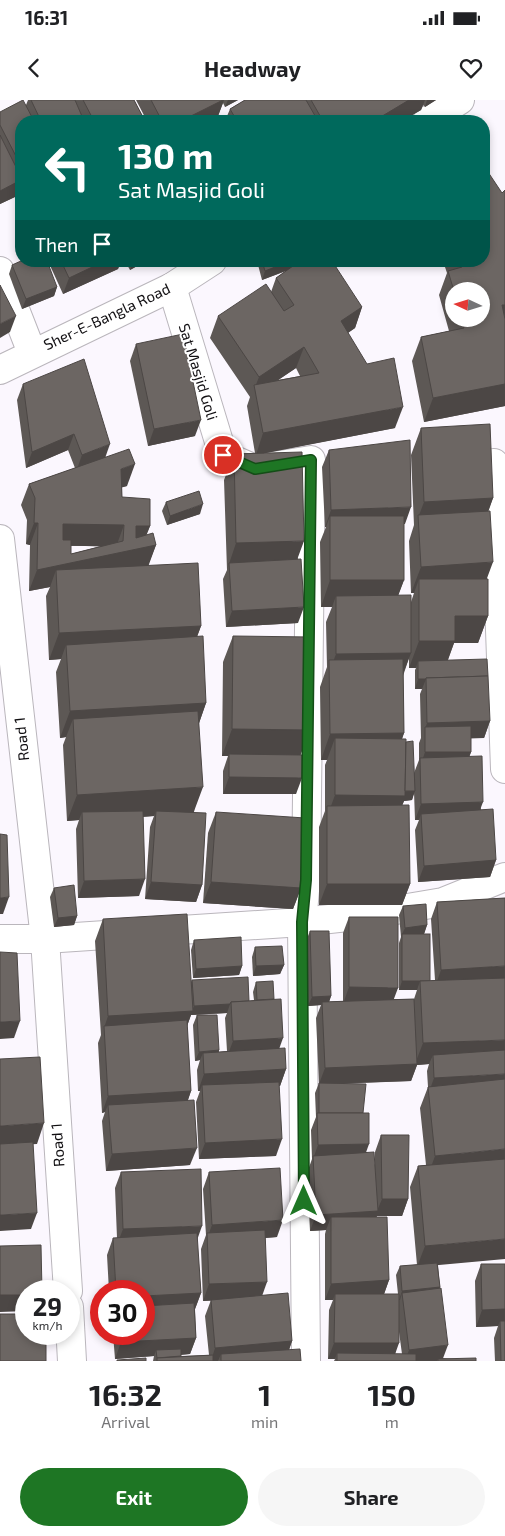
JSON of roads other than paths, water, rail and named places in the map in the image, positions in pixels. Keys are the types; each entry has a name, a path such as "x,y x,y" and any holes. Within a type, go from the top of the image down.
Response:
{"street":[{"path":"436,115 460,100"},
{"name":"Sher-E-Bangla Road","path":"0,370 172,287 203,267"},
{"path":"0,271 32,353"},
{"name":"Sat Masjid Goli","path":"172,287 223,455 255,469 311,460 306,880 302,922"},
{"path":"494,463 505,769"},
{"name":"Road 1","path":"0,539 45,939 67,1280"},
{"path":"0,938 45,939 302,922 366,915 443,902 505,877"},
{"path":"302,922 306,1361"},
{"path":"71,1345 72,1361"}]}
